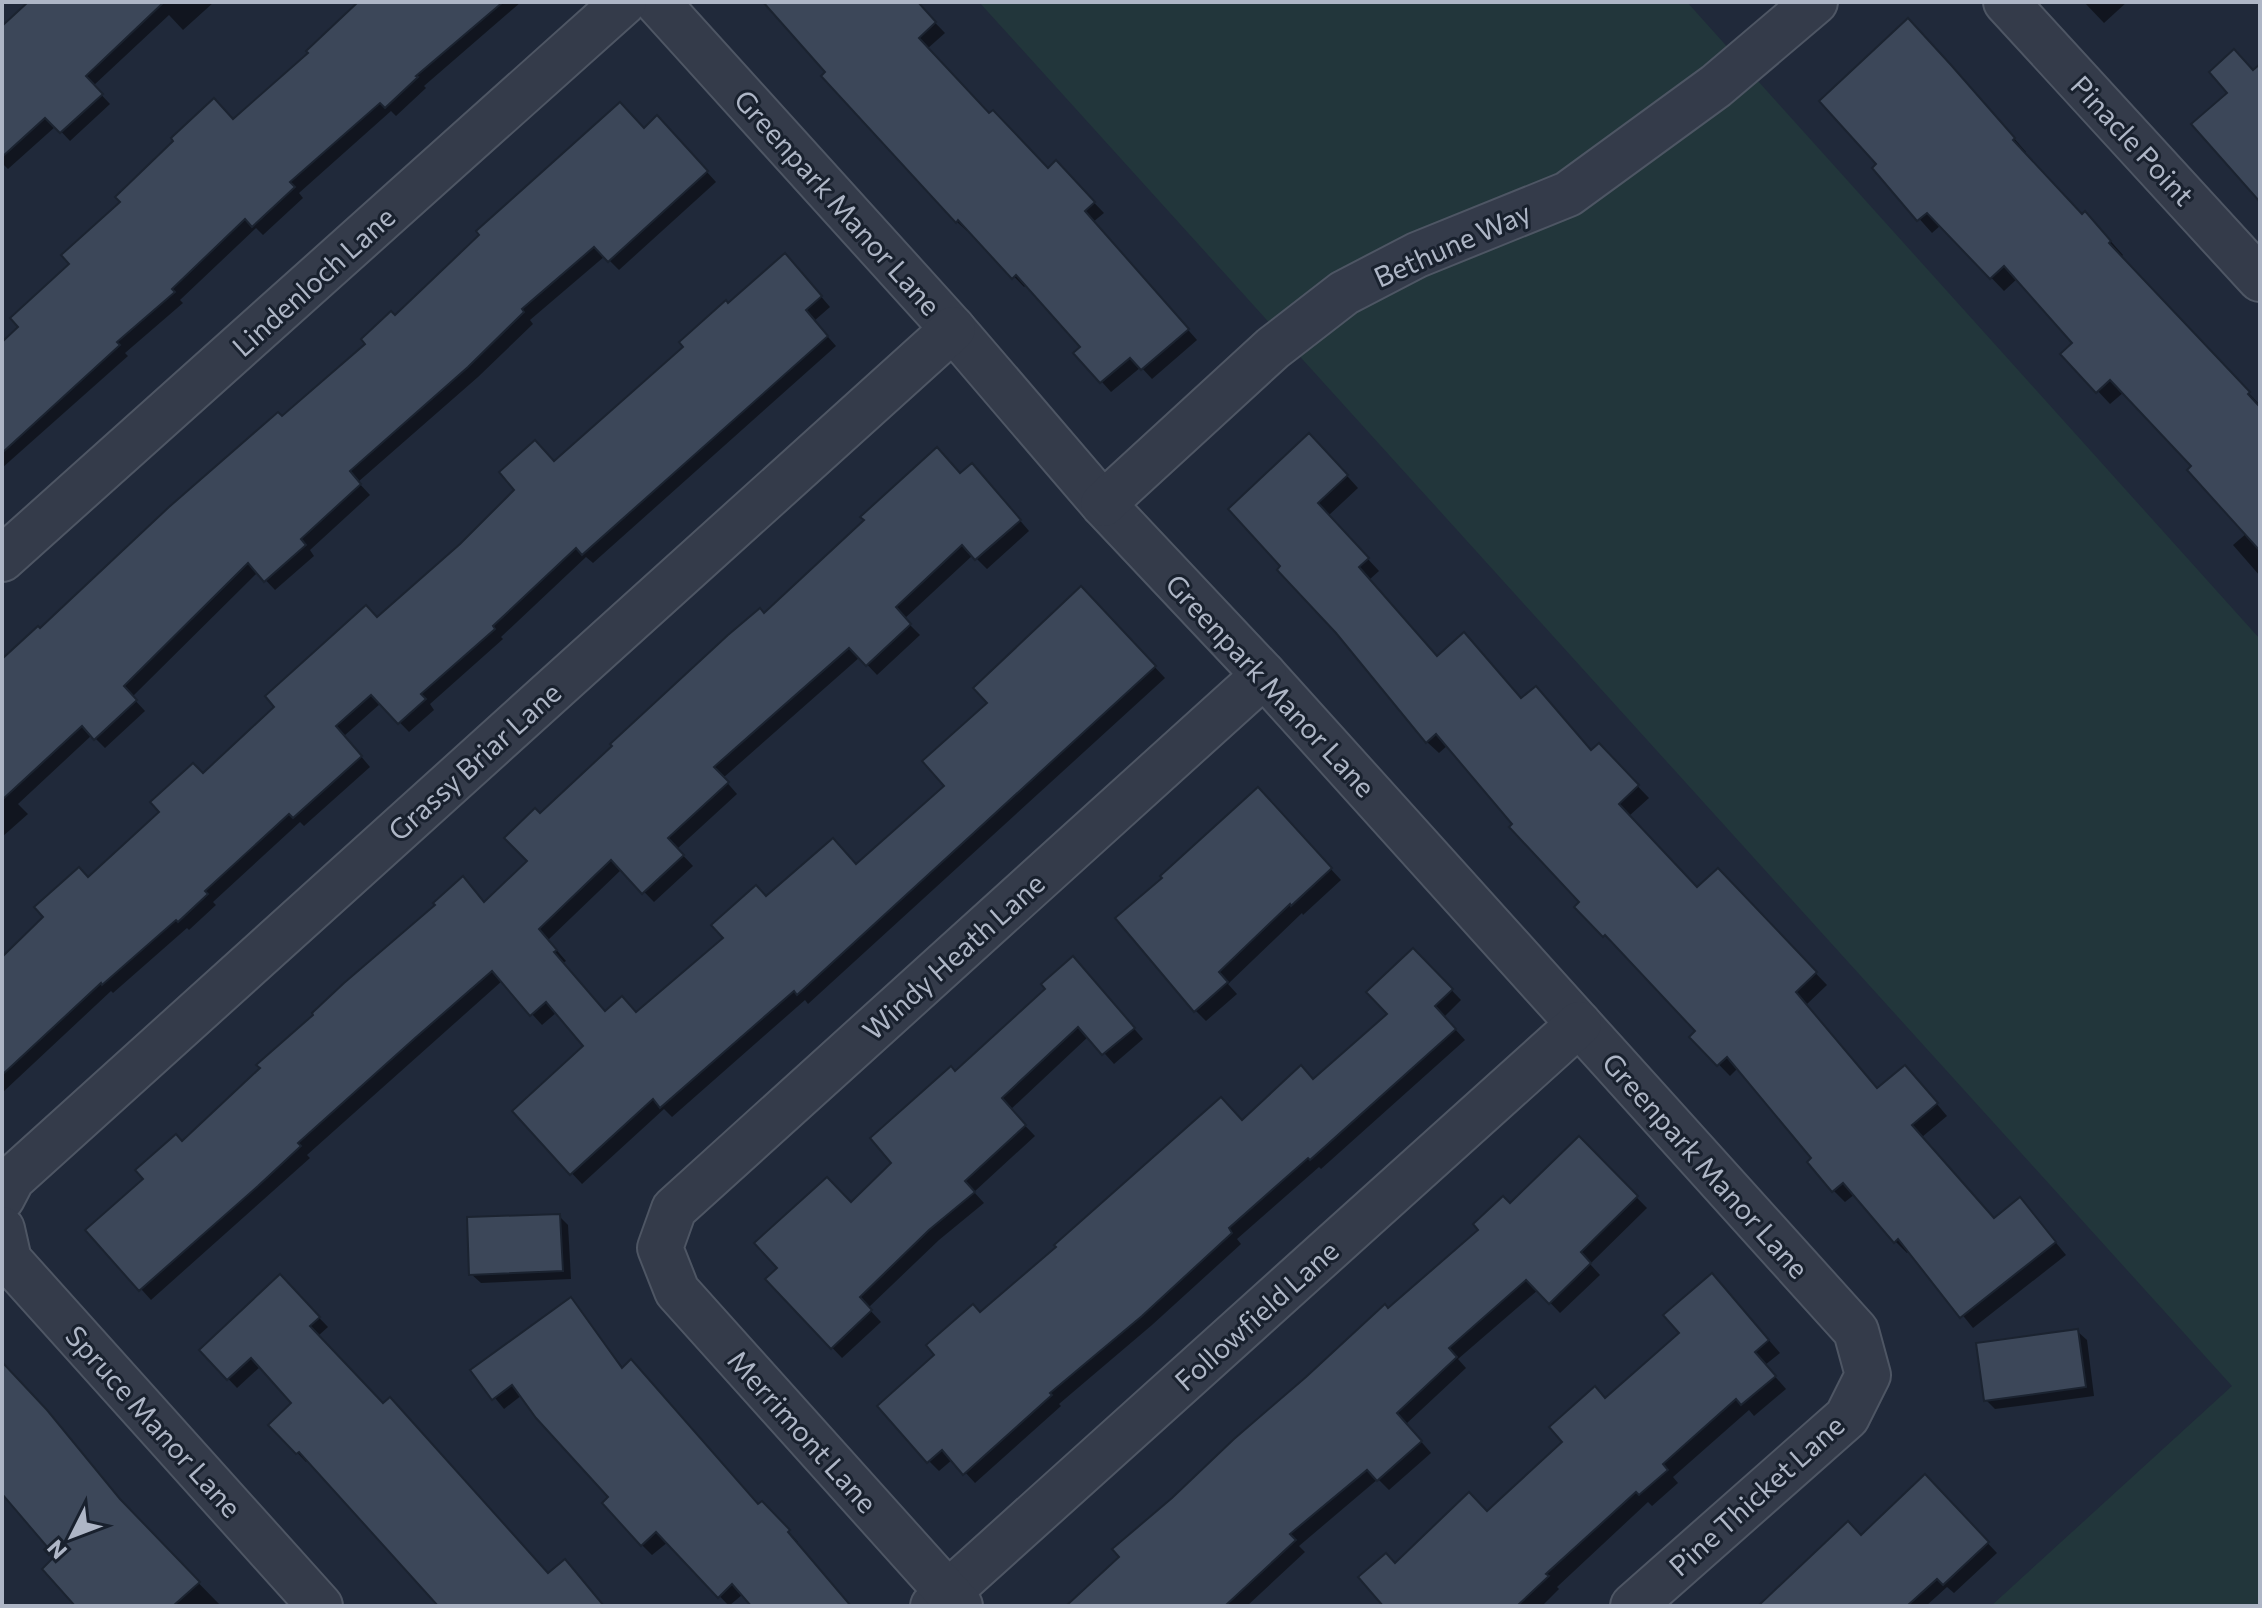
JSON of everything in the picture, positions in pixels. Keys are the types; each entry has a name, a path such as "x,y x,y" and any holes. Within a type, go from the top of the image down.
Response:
{"street":[{"name":"Lindenloch Lane","path":"2,559 624,2"},
{"name":"Greenpark Manor Lane","path":"657,2 953,329 1103,504 1264,675 1856,1331 1868,1375"},
{"name":"Bethune Way","path":"1103,504 1273,348 1344,293 1417,255 1568,194 1716,86 1815,2"},
{"name":"Pinacle Point","path":"2006,2 2260,279"},
{"name":"Grassy Briar Lane","path":"2,1198 12,1179 953,329"},
{"name":"Windy Heath Lane","path":"660,1248 674,1209 1264,675"},
{"name":"Followfield Lane","path":"947,1601 1579,1024"},
{"name":"Spruce Manor Lane","path":"2,1229 9,1260 320,1606"},
{"name":"Merrimont Lane","path":"660,1248 677,1291 947,1601"},
{"name":"Pine Thicket Lane","path":"1633,1606 1847,1417 1868,1375"}],"green space":[{"path":"979,2 1687,2 2260,639 2260,1606 1991,1606 2232,1386"}],"building":[{"path":"28,2 164,2 86,76 103,94 60,133 45,118 2,157 2,26"},
{"path":"358,2 503,2 416,76 385,108 380,103 290,182 295,187 252,227 245,219 172,289 175,292 117,342 120,345 2,453 2,342 18,327 10,318 69,264 61,255 120,202 115,197 214,98 233,119 308,53 306,51"},
{"path":"763,2 918,2 936,22 919,38 989,113 993,110 1048,168 1056,160 1095,202 1085,211 1189,329 1141,370 1130,358 1100,383 1073,353 1080,347 1016,275 1012,279 958,220 956,223 821,76 825,72"},
{"path":"1908,18 2015,138 2013,140 2082,214 2085,211 2111,241 2109,243 2250,392 2248,394 2260,407 2260,551 2187,470 2191,466 2110,380 2096,393 2060,354 2072,343 2004,266 1990,279 1927,213 1917,221 1872,168 1876,164 1819,101"},
{"path":"2234,49 2253,70 2260,64 2260,202 2191,124 2227,93 2209,72"},
{"path":"620,102 644,128 657,115 708,171 608,262 594,247 522,309 524,312 468,367 350,471 361,484 301,539 306,545 264,582 248,563 124,686 137,700 94,740 82,726 2,800 2,659 278,412 282,416 365,344 361,339 391,311 395,315 479,235 476,231"},
{"path":"785,253 822,296 806,310 828,336 582,555 576,548 493,626 495,629 421,694 426,699 398,724 371,695 336,726 362,756 293,818 289,814 205,891 208,894 178,922 176,920 101,983 2,1075 2,957 43,917 34,907 79,867 88,877 159,812 150,802 193,763 203,773 274,707 265,696 366,605 377,617 460,544 514,490 499,472 535,440 554,461 683,347 679,342"},
{"path":"1309,433 1348,475 1318,503 1369,558 1359,567 1437,656 1464,632 1521,698 1536,686 1591,750 1599,743 1639,785 1619,804 1697,887 1718,868 1817,972 1796,992 1877,1088 1905,1065 1938,1103 1912,1125 1994,1218 2020,1197 2056,1242 1960,1318 1898,1239 1894,1243 1843,1183 1832,1192 1807,1162 1811,1158 1727,1057 1717,1066 1689,1037 1695,1031 1605,935 1603,937 1574,907 1579,902 1509,827 1512,824 1436,734 1426,743 1336,633 1277,570 1280,566 1228,509"},
{"path":"937,447 960,473 972,463 1021,520 975,560 962,545 896,607 911,624 866,666 849,648 714,767 729,782 668,838 684,855 642,894 611,860 539,929 557,950 554,952 605,1011 622,996 636,1012 723,938 711,925 756,885 766,896 833,838 856,864 944,786 922,761 987,703 973,688 1081,586 1156,666 797,995 794,991 660,1108 653,1099 570,1175 512,1111 583,1046 546,1002 530,1016 492,971 298,1143 301,1146 139,1291 85,1230 143,1179 135,1170 176,1134 182,1141 260,1068 256,1065 344,983 435,905 433,903 463,876 484,902 527,861 504,838 535,808 540,813 728,635 760,608 764,613 864,520 860,517"},
{"path":"1258,787 1332,868 1219,972 1228,982 1194,1012 1115,918"},
{"path":"1413,948 1453,989 1435,1006 1456,1029 1229,1228 1232,1233 1142,1316 1050,1393 1052,1395 963,1475 942,1450 927,1463 877,1406 934,1355 926,1345 973,1304 980,1312 1221,1097 1242,1120 1301,1065 1313,1079 1387,1014 1366,992"},
{"path":"1073,956 1135,1028 1102,1055 1078,1027 1002,1098 1026,1125 965,1181 975,1192 929,1230 860,1297 872,1310 831,1349 765,1279 777,1268 754,1243 827,1177 851,1202 891,1163 870,1138 951,1066 955,1071 1045,989 1041,984"},
{"path":"1579,1136 1638,1196 1581,1252 1591,1263 1549,1304 1526,1280 1449,1348 1457,1357 1397,1413 1422,1441 1377,1481 1367,1470 1290,1534 1296,1540 1225,1606 1066,1606 1119,1557 1112,1549 1385,1304 1388,1308 1478,1230 1473,1224 1503,1196 1510,1203"},
{"path":"560,1214 563,1271 469,1275 467,1217"},
{"path":"1712,1273 1769,1340 1755,1352 1776,1376 1741,1405 1736,1399 1663,1464 1668,1470 1639,1495 1636,1492 1546,1574 1549,1576 1517,1606 1383,1606 1358,1577 1386,1553 1395,1563 1469,1492 1487,1511 1562,1442 1549,1427 1595,1386 1605,1398 1679,1333 1663,1315"},
{"path":"280,1274 320,1317 310,1326 383,1403 390,1397 548,1573 565,1559 604,1606 438,1606 299,1452 296,1454 268,1425 291,1403 251,1358 227,1380 199,1350"},
{"path":"571,1297 622,1368 631,1359 758,1504 762,1501 790,1530 788,1532 851,1606 751,1606 732,1584 718,1598 656,1532 641,1546 602,1503 608,1497 536,1418 512,1385 492,1400 470,1370"},
{"path":"2078,1329 2086,1387 1984,1401 1976,1343"},
{"path":"2,1362 47,1410 120,1499 200,1582 173,1606 75,1606 42,1569 55,1556 2,1494"},
{"path":"1925,1474 1989,1542 1943,1585 1937,1579 1907,1606 1758,1606 1848,1521 1861,1535"}]}
